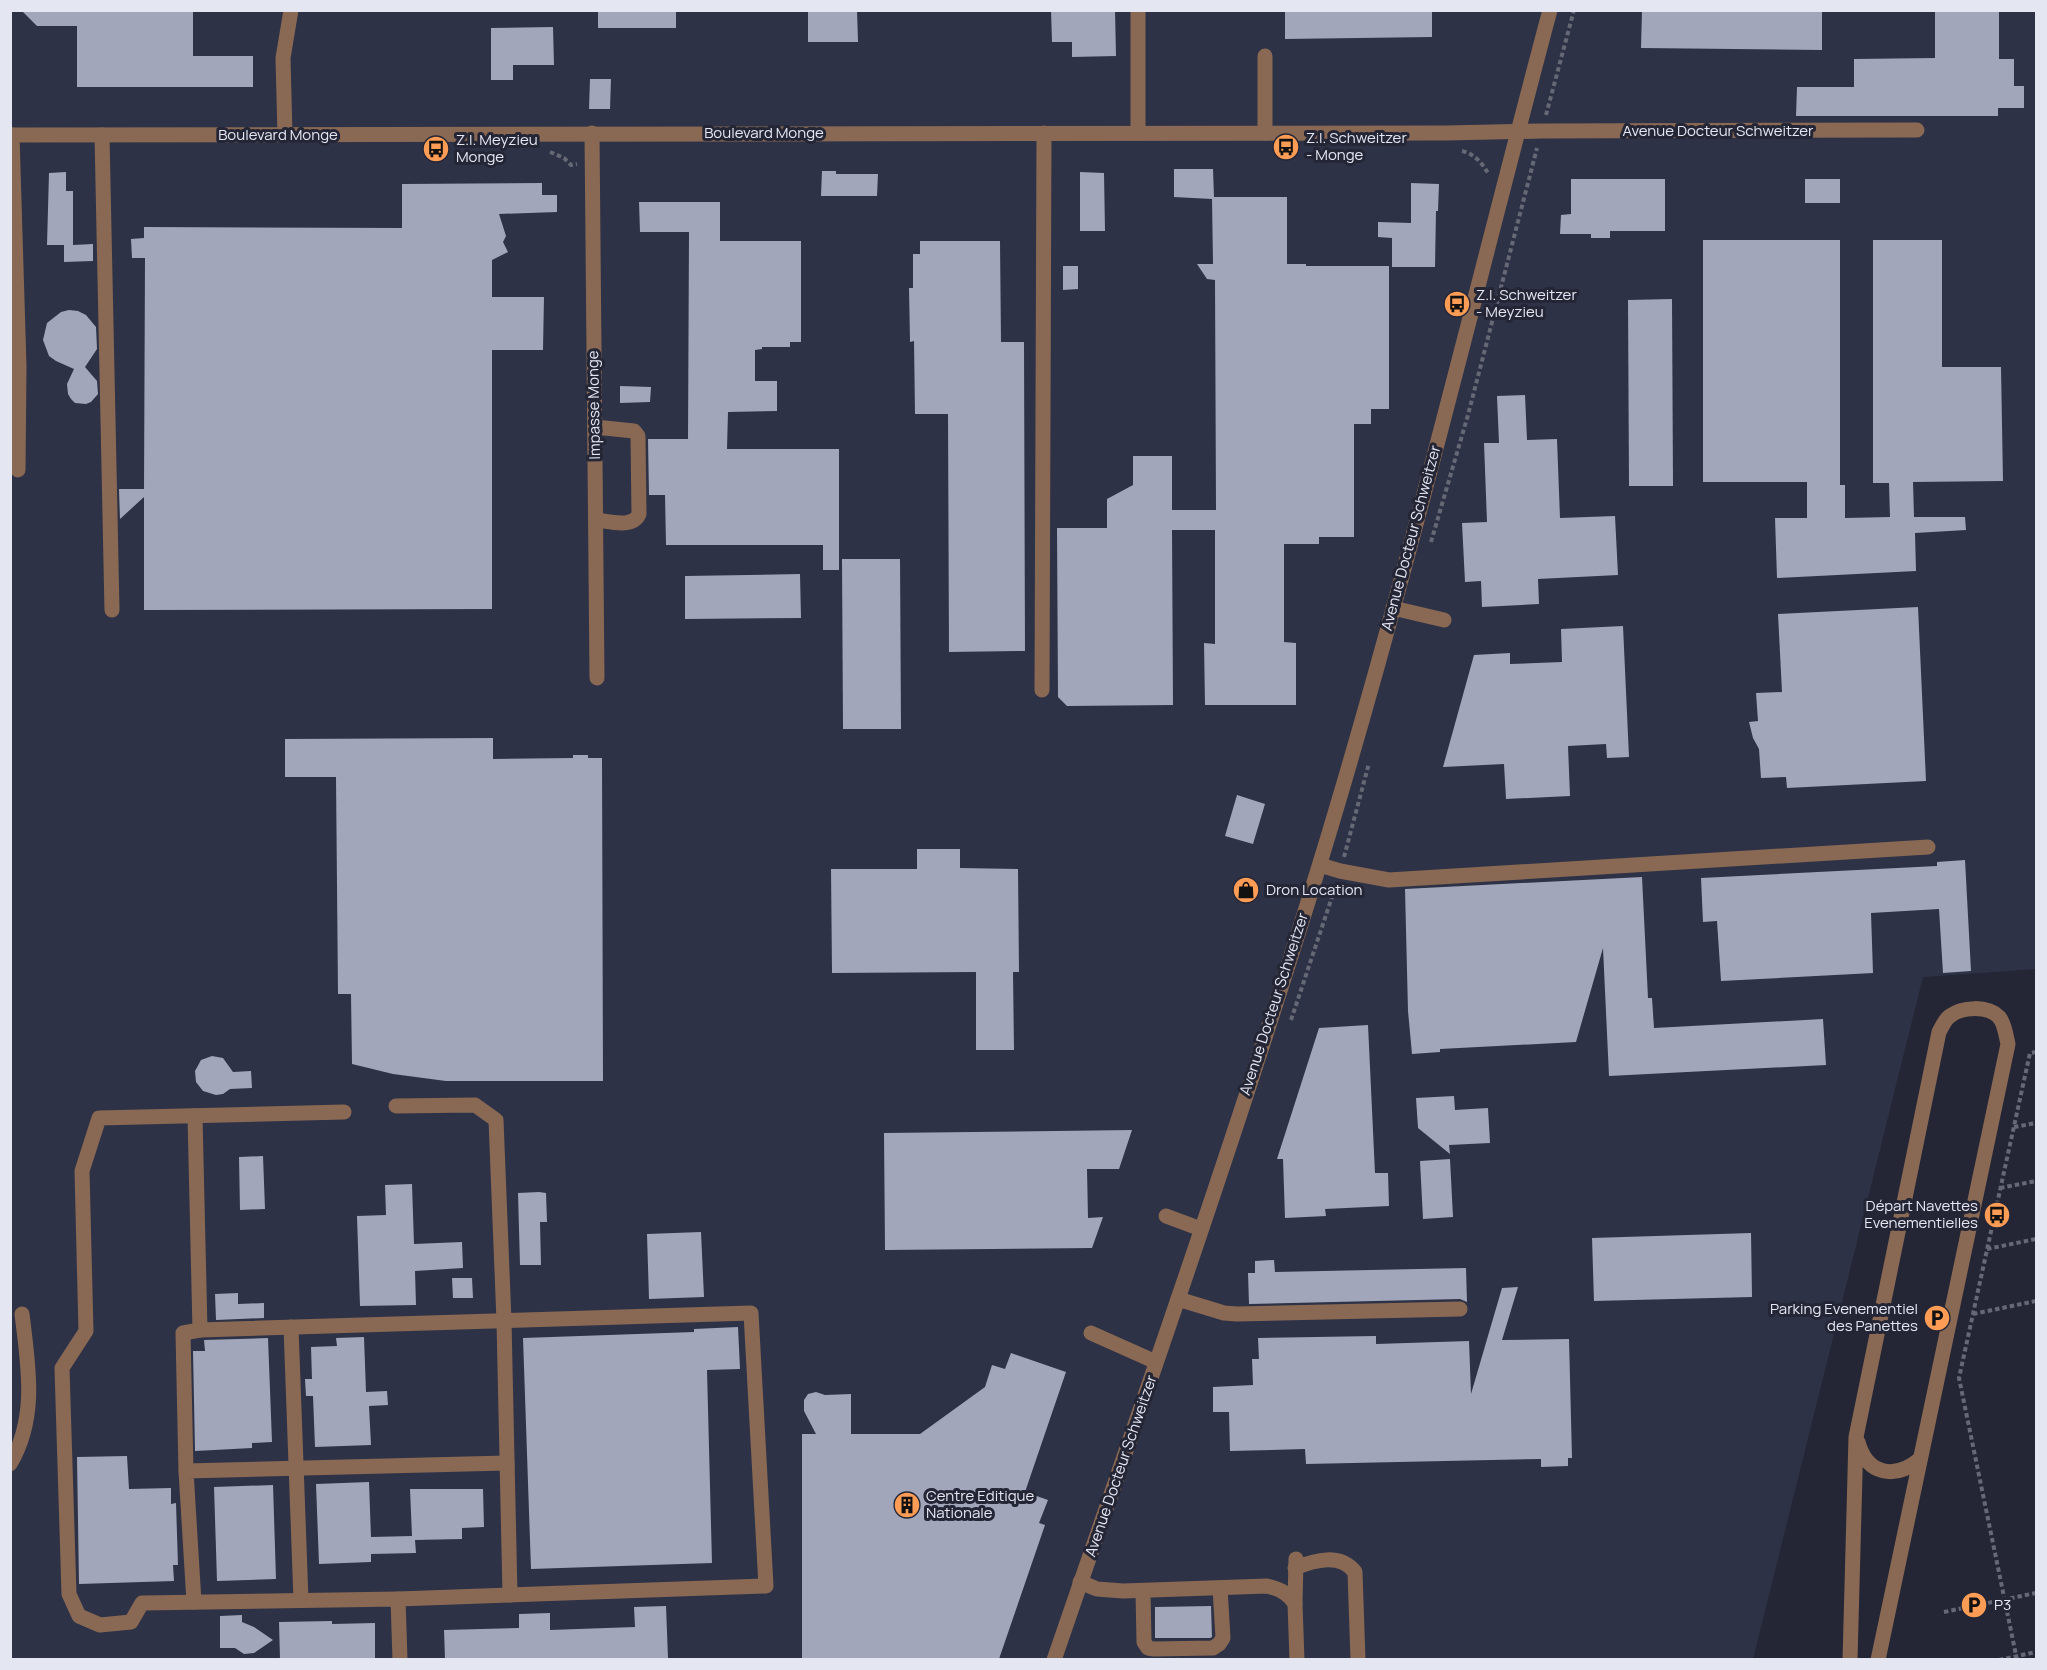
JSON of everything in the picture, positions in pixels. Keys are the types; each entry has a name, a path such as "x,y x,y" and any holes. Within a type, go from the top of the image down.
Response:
{"street":[{"path":"285,135 283,58 291,10"},
{"path":"1138,10 1138,133"},
{"name":"Avenue Docteur Schweitzer","path":"1054,1659 1178,1299 1320,865 1377,670 1550,10"},
{"path":"1265,56 1265,133"},
{"name":"Avenue Docteur Schweitzer","path":"1518,131 1917,130"},
{"name":"Boulevard Monge","path":"11,135 1446,134 1518,131"},
{"name":"Impasse Monge","path":"592,133 597,678"},
{"path":"1042,690 1044,133"},
{"path":"11,135 20,366 18,470"},
{"path":"102,135 112,610"},
{"path":"595,427 634,431 638,436 639,514 632,522 596,520"},
{"path":"1393,608 1444,620"},
{"path":"1320,865 1340,871 1389,879 1928,847"},
{"path":"1850,1659 1856,1437 1939,1032 1948,1017 1966,1008 1983,1010 1998,1017 2005,1029 2008,1044 1878,1659"},
{"path":"396,1106 476,1105 495,1120 504,1321 510,1595"},
{"path":"194,1602 186,1471 183,1333 200,1330 751,1313 766,1586 398,1599 142,1603 130,1622 100,1625 79,1616 69,1594 62,1368 87,1331 82,1171 99,1118 344,1112"},
{"path":"195,1116 200,1330"},
{"path":"1166,1216 1201,1229"},
{"path":"1178,1299 1224,1313 1237,1314 1460,1309"},
{"path":"10,1464 25,1432 30,1402 22,1314"},
{"path":"291,1327 301,1600"},
{"path":"1091,1333 1156,1362"},
{"path":"1856,1437 1862,1455 1869,1465 1881,1471 1896,1471 1911,1466 1920,1459"},
{"path":"186,1471 507,1463"},
{"path":"1297,1659 1296,1564 1326,1559 1341,1561 1355,1572 1358,1659"},
{"path":"1080,1582 1097,1589 1143,1591 1267,1586 1280,1589 1290,1596 1295,1604"},
{"path":"1143,1591 1144,1642 1148,1648 1154,1650 1214,1648 1223,1638 1220,1588"},
{"path":"398,1599 400,1659"}],"path":[{"path":"1546,114 1574,10"},
{"path":"1527,184 1537,148"},
{"path":"2016,1658 1959,1378 2030,1053 2037,1052"},
{"path":"2014,1128 2037,1123"},
{"path":"2000,1188 2037,1181"},
{"path":"1987,1249 2037,1239"},
{"path":"1973,1314 2037,1301"},
{"path":"1944,1612 2037,1593"},
{"path":"1999,1659 2016,1658 2037,1652"}],"shaded area":[{"path":"11,11 2036,11 2036,969 1923,977 1753,1659 11,1660"}],"building":[{"path":"21,10 193,10 193,56 253,56 253,87 77,87 77,26 37,26"},
{"path":"598,10 676,10 676,28 598,28"},
{"path":"808,10 857,10 858,42 808,42"},
{"path":"1051,10 1115,10 1116,56 1072,57 1072,42 1052,42"},
{"path":"1285,10 1432,10 1432,37 1285,39"},
{"path":"1642,10 1822,10 1822,50 1641,48"},
{"path":"1935,10 1999,10 1999,59 2014,59 2014,86 2024,86 2024,108 1998,108 1998,116 1796,116 1797,87 1854,87 1854,59 1935,58"},
{"path":"553,27 554,65 513,65 513,80 491,80 491,28"},
{"path":"590,79 611,79 610,109 589,109"},
{"path":"1174,169 1213,169 1214,197 1287,197 1287,264 1389,266 1389,409 1371,409 1371,424 1354,424 1354,537 1319,537 1319,544 1284,544 1284,642 1296,643 1296,705 1205,705 1204,643 1215,644 1215,530 1172,530 1173,705 1067,706 1058,697 1057,528 1107,528 1107,499 1133,485 1133,456 1172,456 1172,510 1216,510 1215,280 1207,279 1197,264 1213,264 1212,199 1174,197"},
{"path":"822,171 836,171 836,174 878,174 877,196 821,196"},
{"path":"66,172 66,191 73,191 73,245 93,244 93,261 64,262 64,245 47,245 49,173"},
{"path":"1080,172 1104,173 1105,231 1080,231"},
{"path":"1571,179 1665,179 1665,231 1610,231 1610,238 1591,238 1591,234 1560,234 1561,215 1571,214"},
{"path":"1805,179 1840,179 1840,203 1805,203"},
{"path":"542,183 542,195 557,195 557,212 499,214 506,236 503,242 508,252 492,260 492,297 544,297 543,350 492,350 492,609 144,610 144,497 120,519 119,489 144,489 145,258 132,258 131,239 144,238 144,227 402,228 402,184"},
{"path":"1411,183 1439,184 1435,267 1392,267 1392,238 1378,237 1378,222 1411,223"},
{"path":"639,202 720,202 720,241 801,241 801,342 790,342 790,347 762,347 762,349 755,350 755,381 777,381 777,411 728,412 727,449 839,449 839,570 823,570 823,545 666,545 665,495 649,495 648,439 688,439 689,232 640,232"},
{"path":"1703,240 1840,240 1840,485 1845,485 1845,518 1890,517 1889,483 1873,483 1873,240 1942,240 1942,367 2001,367 2003,481 1913,482 1914,517 1965,517 1966,530 1915,533 1916,571 1777,578 1775,518 1807,518 1807,482 1703,482"},
{"path":"920,241 1000,241 1001,342 1024,342 1025,651 949,652 948,414 915,414 914,341 910,342 909,288 913,288 913,254 920,254"},
{"path":"1063,266 1078,266 1078,289 1063,290"},
{"path":"1672,299 1673,486 1629,486 1628,300"},
{"path":"69,310 86,315 96,327 97,349 85,367 97,381 98,394 86,404 75,403 71,399 67,384 74,369 49,356 43,340 47,323 61,312"},
{"path":"620,386 651,387 650,402 620,403"},
{"path":"1525,395 1527,440 1557,439 1560,518 1615,516 1618,575 1538,579 1539,604 1482,607 1481,581 1465,582 1462,523 1487,522 1484,443 1499,443 1497,396"},
{"path":"842,559 900,559 901,729 843,729"},
{"path":"800,574 801,618 685,619 685,576"},
{"path":"1918,607 1926,781 1787,788 1786,777 1761,778 1759,749 1753,738 1749,722 1758,721 1756,693 1782,692 1778,614"},
{"path":"1623,626 1629,757 1607,758 1606,744 1568,746 1570,796 1506,799 1504,764 1443,767 1474,655 1510,653 1510,664 1562,662 1561,629"},
{"path":"493,738 493,759 573,758 573,755 602,758 603,1081 446,1081 393,1074 352,1064 351,994 338,994 336,777 285,777 285,739"},
{"path":"1237,795 1265,804 1253,844 1225,836"},
{"path":"917,849 960,849 960,868 1018,869 1019,972 1013,972 1014,1050 976,1050 976,972 832,973 831,869 917,869"},
{"path":"1965,860 1971,971 1943,973 1939,909 1871,913 1873,973 1721,981 1717,921 1703,922 1701,878 1937,866 1937,862"},
{"path":"1642,877 1648,998 1652,998 1654,1028 1823,1019 1826,1065 1609,1076 1603,948 1576,1042 1440,1049 1440,1052 1412,1054 1408,1011 1405,889"},
{"path":"1368,1025 1375,1173 1388,1173 1389,1206 1325,1209 1326,1216 1285,1218 1283,1159 1277,1159 1319,1028"},
{"path":"212,1056 223,1058 233,1072 251,1071 252,1088 230,1089 223,1094 216,1095 203,1091 196,1082 195,1071 201,1060"},
{"path":"1454,1096 1455,1110 1488,1108 1490,1143 1449,1145 1450,1154 1418,1128 1416,1098"},
{"path":"1132,1130 1119,1169 1087,1169 1088,1218 1103,1217 1092,1248 885,1250 884,1133"},
{"path":"263,1156 265,1209 240,1210 239,1157"},
{"path":"1450,1159 1453,1217 1423,1219 1420,1161"},
{"path":"412,1184 414,1244 462,1242 463,1268 415,1271 416,1305 360,1306 357,1216 386,1215 385,1185"},
{"path":"518,1193 546,1193 547,1222 540,1222 541,1265 520,1265"},
{"path":"701,1232 704,1297 649,1299 647,1234"},
{"path":"1751,1233 1752,1297 1594,1301 1592,1238"},
{"path":"1274,1260 1275,1272 1466,1268 1467,1302 1460,1299 1249,1304 1248,1273 1255,1273 1255,1261"},
{"path":"452,1278 472,1278 473,1298 453,1298"},
{"path":"1518,1287 1502,1340 1569,1339 1572,1458 1568,1458 1568,1466 1541,1467 1541,1459 1306,1464 1305,1449 1230,1451 1229,1412 1213,1412 1213,1387 1253,1385 1252,1359 1259,1359 1258,1338 1376,1336 1376,1344 1469,1341 1471,1394 1502,1288"},
{"path":"238,1293 238,1304 264,1303 264,1318 216,1320 215,1294"},
{"path":"738,1327 740,1369 707,1370 712,1563 531,1569 523,1338 694,1332 694,1329"},
{"path":"364,1337 366,1392 387,1391 388,1405 369,1406 371,1445 315,1447 313,1396 306,1396 305,1379 312,1379 311,1347 337,1346 336,1338"},
{"path":"268,1338 272,1442 252,1443 252,1448 195,1451 193,1351 205,1351 204,1340"},
{"name":"Centre Editique Nationale","path":"1011,1353 1066,1372 1025,1492 1048,1500 1039,1523 1045,1525 999,1659 802,1659 802,1434 816,1434 804,1411 804,1400 808,1394 816,1392 825,1395 851,1394 851,1434 920,1434 985,1387 992,1365 1005,1369"},
{"path":"127,1456 129,1489 171,1488 171,1504 176,1503 178,1565 173,1565 174,1581 79,1584 77,1457"},
{"path":"369,1482 371,1537 412,1536 410,1489 483,1489 484,1527 462,1528 462,1539 415,1540 416,1553 371,1554 371,1562 319,1564 316,1484"},
{"path":"273,1485 276,1579 217,1581 214,1487"},
{"path":"666,1606 668,1658 445,1659 444,1630 519,1628 519,1614 550,1613 550,1630 635,1627 634,1607"},
{"path":"1211,1606 1212,1637 1155,1638 1155,1607"},
{"path":"242,1615 242,1622 273,1640 254,1653 244,1654 235,1648 220,1648 220,1616"},
{"path":"332,1621 332,1624 375,1623 375,1659 280,1659 279,1622"}],"place":[{"name":"Z.I. Schweitzer - Monge","path":"1286,147"},
{"name":"Z.I. Meyzieu Monge","path":"436,149"},
{"name":"Z.I. Schweitzer - Meyzieu","path":"1457,304"},
{"name":"Dron Location","path":"1246,890"},
{"name":"Départ Navettes Evenementielles","path":"1997,1215"},
{"name":"Parking Evenementiel des Panettes","path":"1937,1318"},
{"name":"Centre Editique Nationale","path":"907,1505"},
{"name":"P3","path":"1974,1605"}]}
